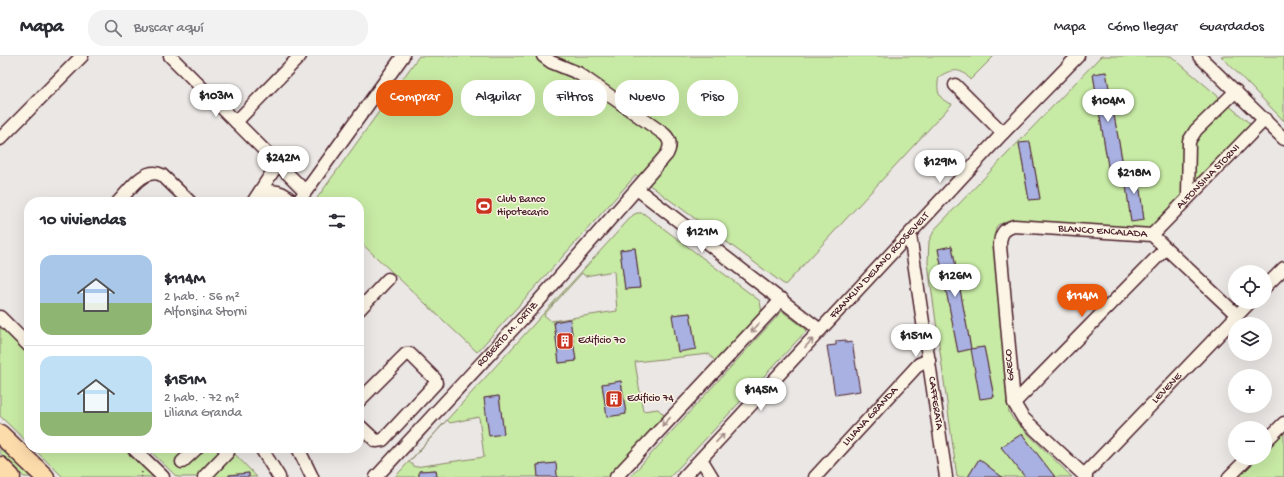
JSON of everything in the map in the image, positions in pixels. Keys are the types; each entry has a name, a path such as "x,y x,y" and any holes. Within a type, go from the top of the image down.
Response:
{"highway":[{"path":"0,434 45,477"},
{"path":"0,466 11,477"}],"street":[{"path":"2,131 82,56"},
{"path":"170,56 305,191"},
{"path":"236,122 300,56"},
{"path":"301,197 403,56"},
{"name":"ROBERTO M. ORTIZ","path":"376,477 536,304 667,154 670,145 669,138 578,73 551,62 543,56"},
{"name":"FRANKLIN DELANO ROOSEVELT","path":"684,477 1003,133 1078,56"},
{"path":"1200,56 1284,139"},
{"path":"955,85 1003,133"},
{"path":"1188,196 1189,141 1196,130 1236,91"},
{"name":"ALFONSINA STORNI","path":"1152,235 1188,196 1265,119"},
{"path":"256,197 278,165"},
{"path":"123,197 144,175 150,172 162,176 185,197"},
{"path":"637,189 782,299 820,330"},
{"path":"260,192 269,190 282,192 287,197"},
{"name":"BLANCO ENCALADA","path":"1009,227 1014,226 1152,235 1237,315"},
{"name":"GRECO","path":"1009,227 1002,233 1000,246 1014,403 1023,418 1085,476"},
{"name":"CAFFERATA","path":"910,235 946,477"},
{"path":"1014,403 1166,249"},
{"path":"1272,280 1284,268"},
{"path":"364,305 388,279"},
{"path":"616,477 782,299"},
{"name":"LEVENE","path":"1085,476 1243,309"},
{"path":"0,317 24,341"},
{"path":"364,396 406,354 410,354 435,379 436,384 380,442 376,441 364,430"},
{"name":"LILIANA GRANDA","path":"815,477 918,364 929,360"},
{"path":"409,413 422,427"},
{"path":"1272,435 1284,423"},
{"path":"138,453 163,477"},
{"path":"182,462 192,453"},
{"path":"204,477 227,453"},
{"path":"265,453 279,477"},
{"path":"300,453 312,477"},
{"path":"701,460 712,477"},
{"path":"1229,477 1241,465"}],"green space":[{"name":"Club Banco Hipotecario","path":"419,56 994,56 970,80 960,71 947,72 939,77 939,94 944,100 952,104 785,285 636,175 477,352 364,246 364,197 318,197 376,116 453,116 453,80 402,80"},
{"path":"1101,56 1171,56 1254,127 1151,232 1011,223 999,224 996,227 995,235 1009,412 1013,419 1072,477 1055,477 1022,434 1001,447 1025,477 1002,477 979,459 968,477 957,477 928,263 929,241 935,229","holes":["1106,72 1124,169 1109,172 1093,74","1030,142 1040,198 1029,200 1019,144","1137,168 1144,220 1131,221 1124,170","952,246 971,349 958,352 938,249","984,347 994,397 972,349"]},
{"path":"1221,56 1284,56 1284,121"},
{"path":"643,213 760,301 762,313 609,477 557,477 556,463 537,465 538,477 437,477 436,470 419,471 419,477 395,477 633,215","holes":["635,248 640,288 625,289 620,250","614,271 617,311 551,321 544,315 582,273 585,276","690,313 696,349 673,315","570,320 576,361 559,363 554,322","709,354 716,362 665,416 658,409 643,411 635,362","621,381 626,414 607,416 602,384","499,396 504,434 484,398","479,417 484,457 415,467 409,462 447,420 450,423"]},
{"path":"782,311 807,330 670,477 630,477"},
{"path":"0,326 24,350 24,439 0,416"},
{"path":"1284,432 1284,477 1237,477 1250,465 1272,465 1272,443"},
{"path":"0,446 33,477 24,477 0,453"},
{"path":"38,453 129,453 154,477 63,477"},
{"path":"152,453 234,453 257,477 249,477 249,473 229,475 229,477 177,477"}],"building":[{"path":"1106,72 1124,170 1109,172 1093,74"},
{"path":"1030,142 1040,199 1029,200 1019,143"},
{"path":"1137,168 1144,220 1131,222 1124,170"},
{"path":"952,246 971,349 958,352 938,249"},
{"path":"635,248 640,288 625,289 620,250"},
{"path":"690,313 696,349 678,352 672,315"},
{"name":"Edificio 70","path":"570,319 576,361 559,363 554,322"},
{"path":"846,340 846,343 852,342 860,391 835,395 827,346 836,345 836,341"},
{"path":"984,347 994,397 980,399 971,349"},
{"name":"Edificio 74","path":"621,381 626,414 607,417 602,384"},
{"path":"499,396 504,434 489,436 484,398"},
{"path":"1022,434 1055,477 1025,477 1001,447"},
{"path":"979,459 1002,477 968,477"},
{"path":"556,463 557,477 538,477 537,465"},
{"path":"436,470 437,477 419,477 419,471"},
{"path":"249,473 249,477 229,477 229,475"}],"place":[{"name":"Club Banco Hipotecario","path":"484,206"},
{"name":"Edificio 70","path":"565,341"},
{"name":"Edificio 74","path":"614,399"}]}
